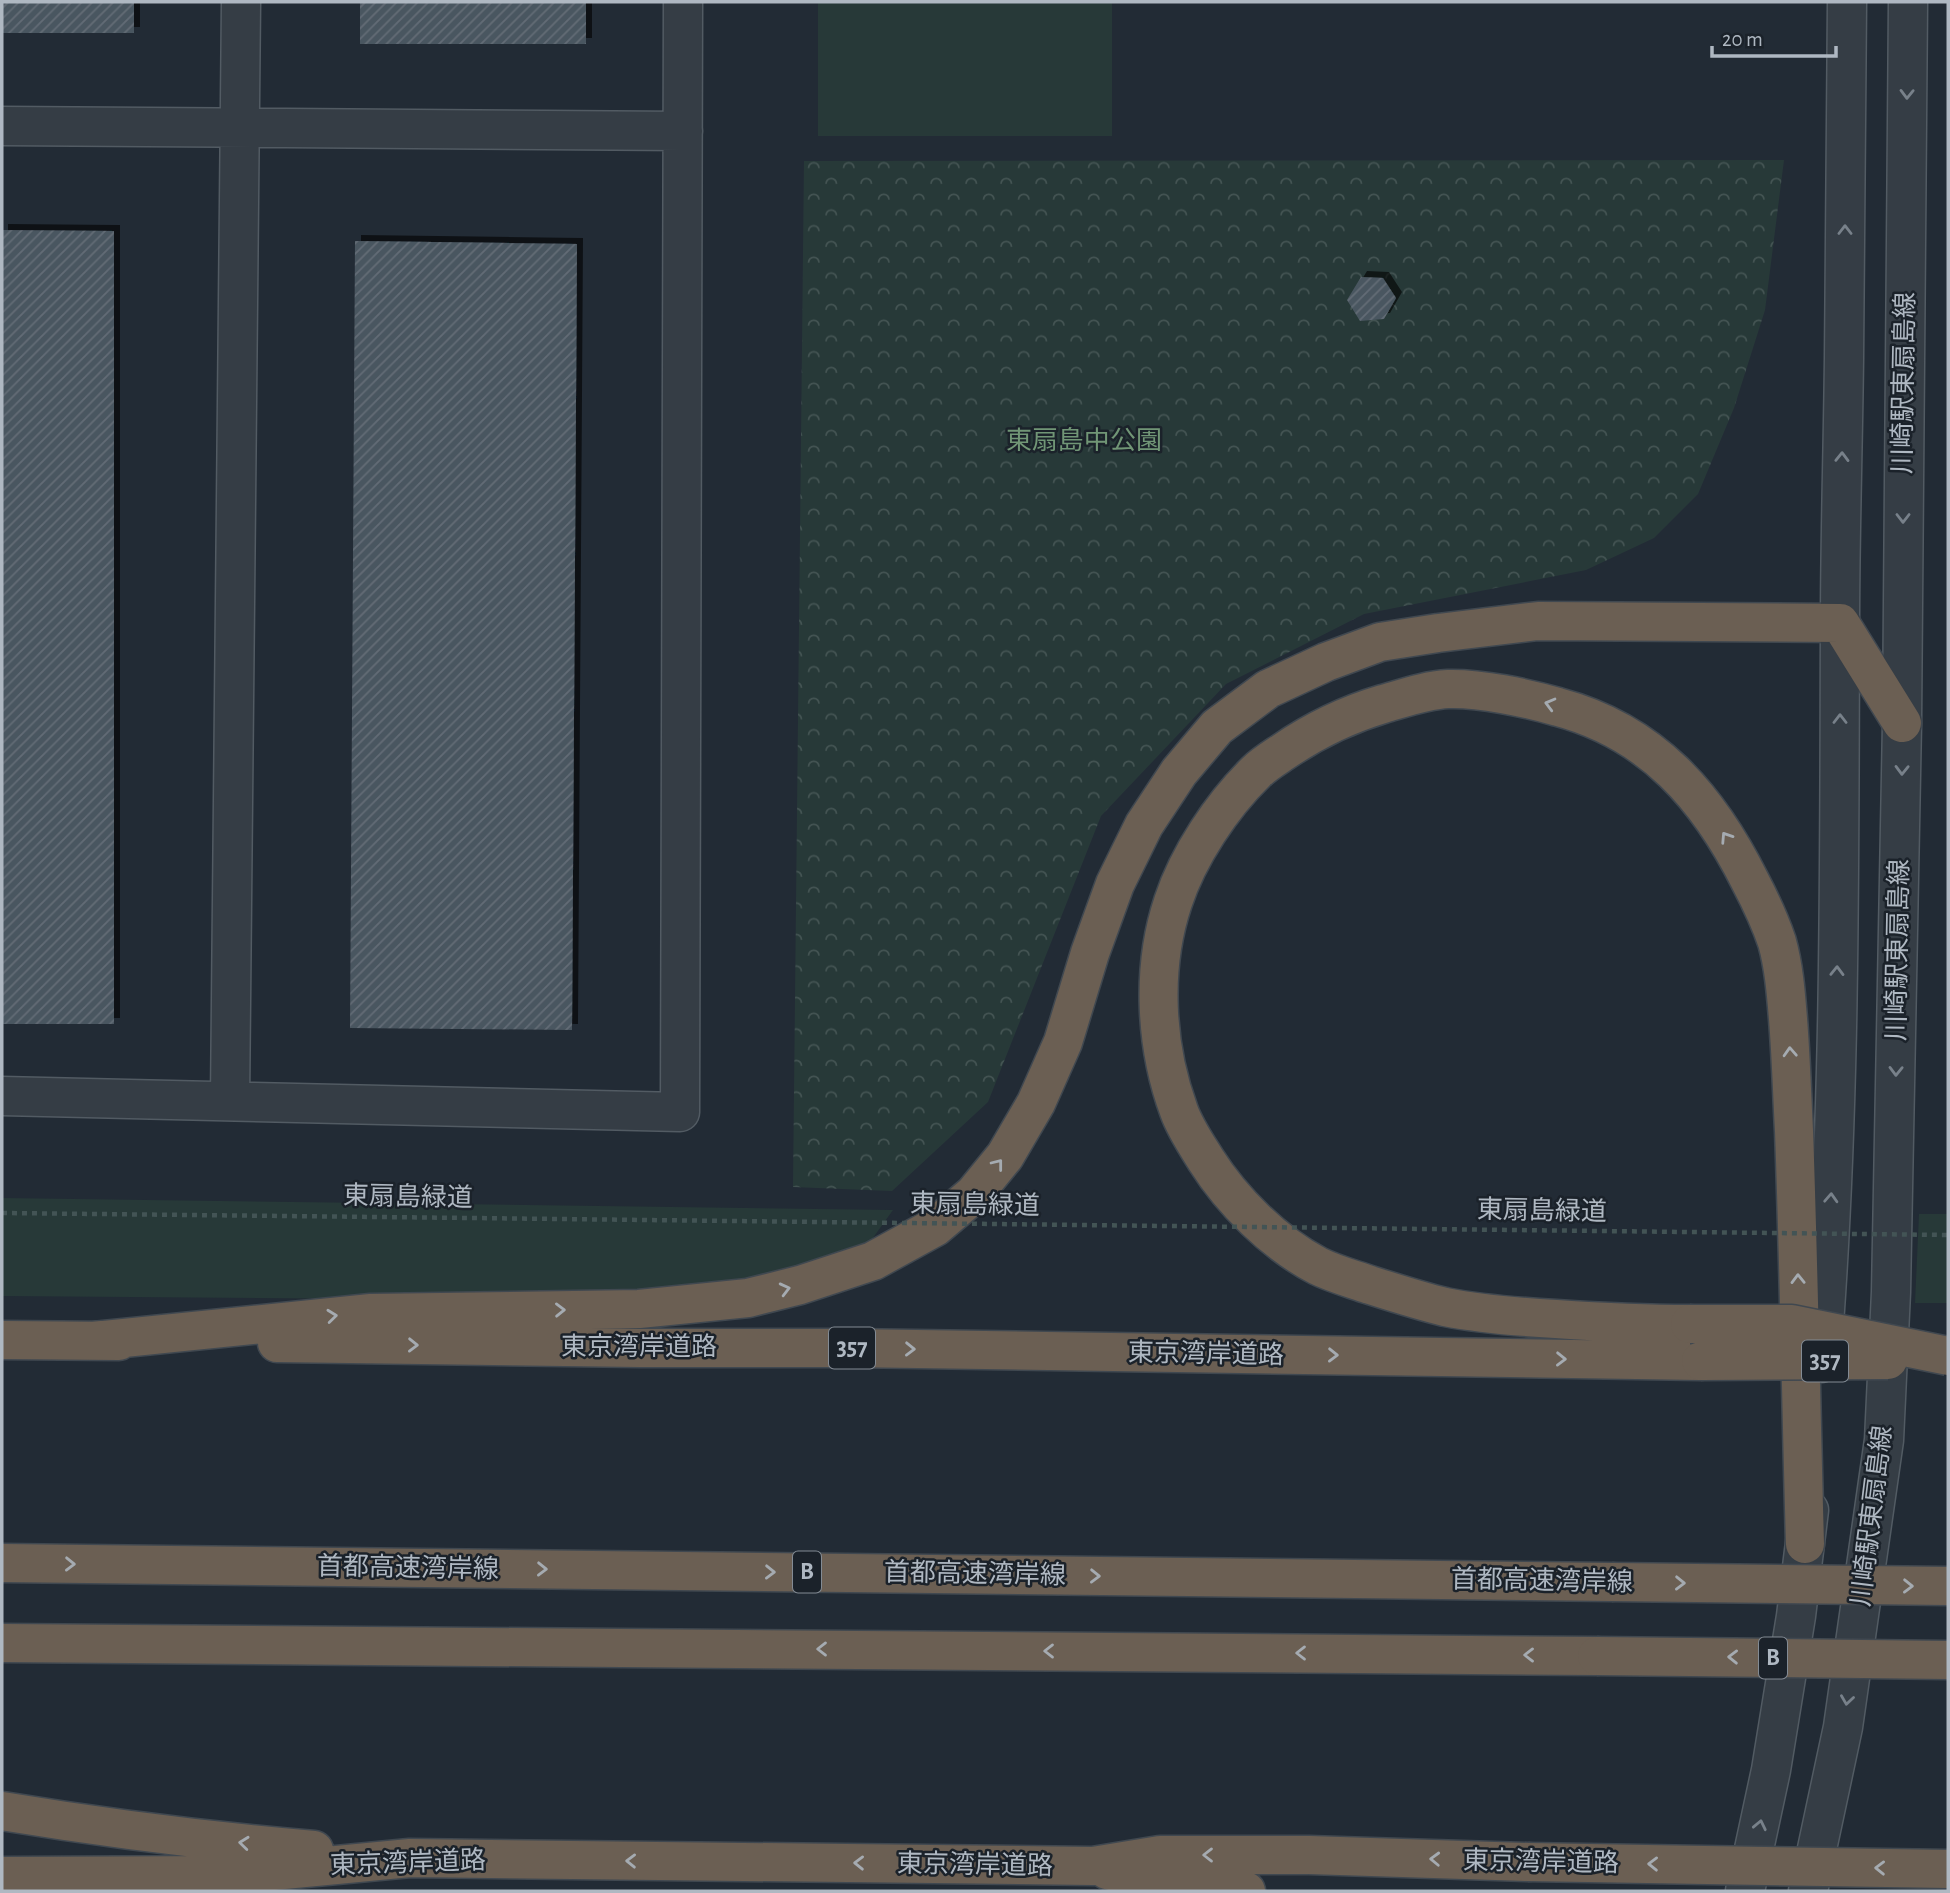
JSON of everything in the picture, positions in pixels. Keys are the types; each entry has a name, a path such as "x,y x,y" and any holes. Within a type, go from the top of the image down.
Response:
{"highway":[{"path":"94,1341 371,1312 639,1309 694,1304 748,1298 800,1285 873,1261 935,1227 974,1194 1004,1156 1036,1103 1063,1042 1090,953 1115,884 1144,825 1179,772 1217,727 1268,689 1326,662 1380,642 1538,621 1840,623 1902,723"},
{"path":"1805,1544 1796,1193 1785,985 1777,942 1757,894 1731,844 1709,812 1686,784 1657,756 1625,734 1580,712 1535,700 1447,689 1353,713 1303,738 1258,769 1222,811 1193,856 1172,902 1161,953 1158,992 1161,1034 1180,1113 1197,1146 1220,1182 1248,1213 1298,1253 1316,1265 1345,1277 1448,1307 1517,1317 1631,1324 1791,1324 1948,1358"},
{"name":"東京湾岸道路","path":"2,1340 849,1348 1701,1361 1948,1358"},
{"name":"首都高速湾岸線","path":"2,1563 1948,1586"},
{"name":"B","path":"2,1643 1948,1660"},
{"path":"2,1811 184,1837 410,1858"},
{"name":"東京湾岸道路","path":"2,1876 232,1875 410,1858 1093,1866 1160,1855 1308,1855 1948,1870"},
{"path":"1093,1866 1160,1883 1216,1886 1246,1891"}],"street":[{"path":"230,1101 241,2"},
{"path":"2,1096 680,1112 683,2"},
{"path":"1745,1891 1771,1770 1794,1628 1805,1544 1827,1291 1833,1150 1840,738 1847,2"},
{"name":"川崎駅東扇島線","path":"1808,1891 1843,1727 1884,1440 1891,1292 1902,723 1908,2"},
{"path":"2,126 683,131"}],"path":[{"name":"東扇島緑道","path":"2,1213 1948,1235"}],"green space":[{"path":"818,2 1112,2 1112,136 818,136"},
{"name":"東扇島中公園","path":"1784,160 1765,310 1734,408 1698,494 1654,538 1586,570 1364,614 1226,684 1101,816 988,1102 892,1191 793,1187 804,161"},
{"path":"2,1198 893,1210 860,1256 773,1280 504,1300 2,1296"},
{"path":"1919,1214 1948,1214 1948,1303 1915,1303"}],"building":[{"path":"2,2 134,2 134,33 2,33"},
{"path":"360,2 586,2 586,44 360,44"},
{"path":"2,230 114,231 114,1024 2,1024"},
{"path":"355,241 577,244 572,1030 350,1028"},
{"path":"1361,277 1383,278 1396,298 1384,319 1360,321 1347,300"}]}
